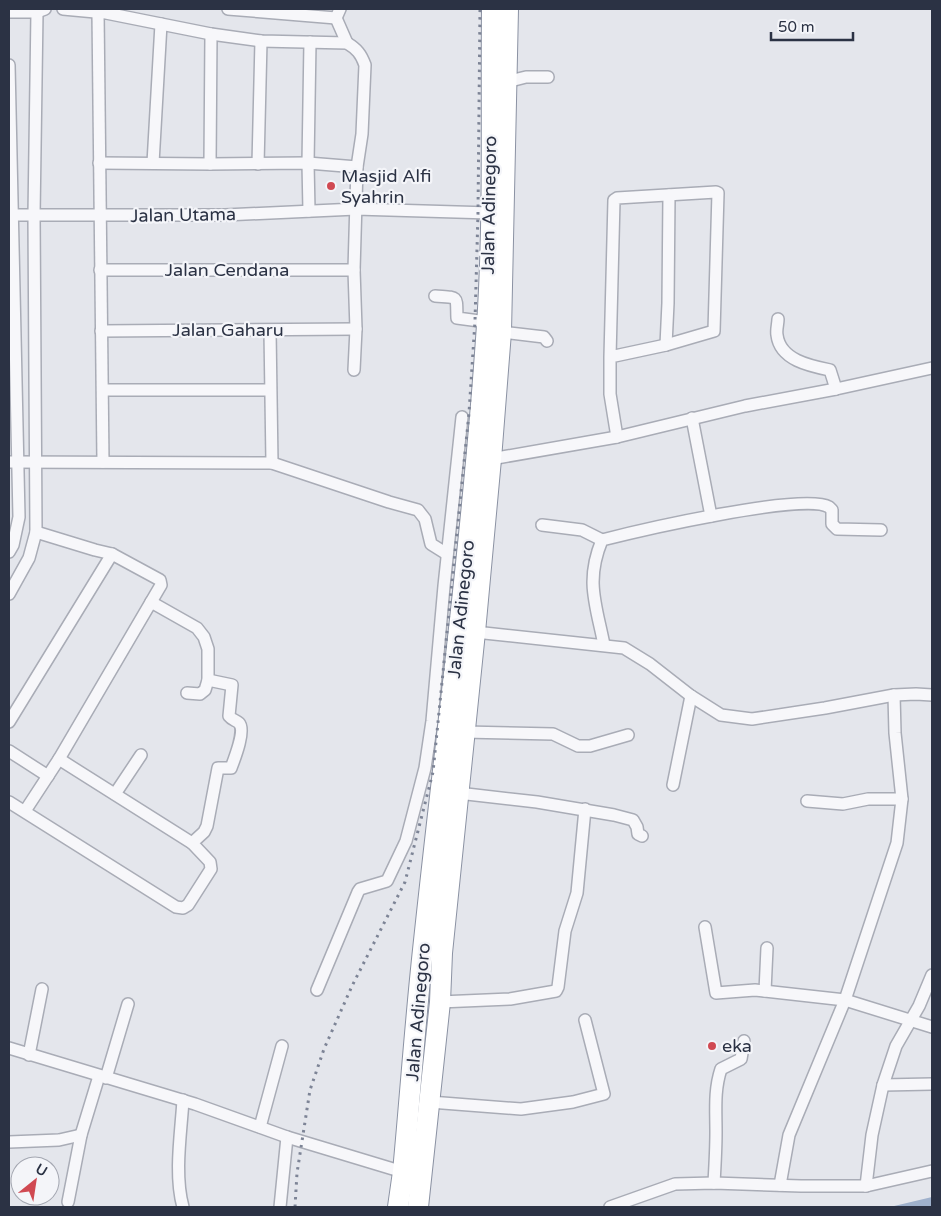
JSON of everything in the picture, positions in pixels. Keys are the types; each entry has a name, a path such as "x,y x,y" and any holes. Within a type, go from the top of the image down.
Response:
{"highway":[{"name":"Jalan Adinegoro","path":"436,920 453,587 477,454 494,327 490,213 492,9"},
{"name":"Jalan Adinegoro","path":"398,1207 436,920 458,794 491,459 494,327 508,9"},
{"name":"Jalan Adinegoro","path":"418,1207 440,1002 432,952"}],"street":[{"path":"63,9 98,12 211,34 261,40 347,43 362,54 365,65 362,134 356,167 354,270 356,329 354,370"},
{"path":"228,9 338,13 347,43"},
{"path":"9,12 41,11 34,215 36,532 29,558 9,594"},
{"path":"98,12 99,216 104,390 103,462"},
{"path":"153,163 160,24"},
{"path":"210,164 211,34"},
{"path":"258,164 261,40"},
{"path":"309,211 310,42"},
{"path":"9,65 10,215 14,304 13,462 19,517 13,545 9,552"},
{"path":"506,82 526,77 548,76"},
{"path":"99,163 258,164 308,162 356,167"},
{"path":"610,357 666,345 713,332 715,329 718,193 616,198 614,200 610,357 610,394 617,437"},
{"path":"666,345 669,195"},
{"name":"Jalan Utama","path":"10,215 225,215 356,209 490,213"},
{"name":"Jalan Cendana","path":"100,270 354,270"},
{"path":"435,296 453,297 456,299 458,302 456,318 544,337 547,341"},
{"path":"14,304 35,302"},
{"path":"778,319 777,336 781,348 792,359 819,369 830,370 836,390"},
{"name":"Jalan Gaharu","path":"101,331 356,329"},
{"path":"270,331 272,463"},
{"path":"491,459 617,437 692,418 836,390 932,368"},
{"path":"104,390 270,390"},
{"path":"317,990 358,892 360,889 387,881 406,841 425,768 453,587 447,554 462,417"},
{"path":"692,418 711,516"},
{"path":"13,462 272,463 418,510 425,519 431,544 447,554"},
{"path":"542,525 582,530 602,540 711,516 797,504 817,504 829,507 832,510 832,524 837,528 881,530"},
{"path":"25,812 59,759 161,585 160,580 112,554 36,532"},
{"path":"602,540 594,565 592,593 604,645"},
{"path":"9,722 112,554"},
{"path":"151,602 198,629 208,649 208,680 205,690 202,693 187,693"},
{"path":"475,632 624,648 650,664 691,696 720,715 752,719 894,695 932,695"},
{"path":"192,843 204,832 207,826 218,768 231,768 241,730 239,723 229,716 232,685 208,680"},
{"path":"780,1185 789,1135 845,1000 897,843 902,799 895,733 894,695"},
{"path":"673,785 691,696"},
{"path":"464,732 553,734 578,746 590,746 628,736"},
{"path":"9,751 48,776"},
{"path":"115,794 141,754"},
{"path":"9,802 176,907 183,908 188,905 210,869 210,862 192,843 59,759"},
{"path":"458,794 614,814 633,820 638,834 642,836"},
{"path":"807,801 843,804 868,799 902,799"},
{"path":"440,1002 510,999 556,990 558,987 565,931 577,893 585,809"},
{"path":"705,927 716,993 755,990 845,1000 932,1027"},
{"path":"765,991 767,948"},
{"path":"866,1186 872,1135 883,1085 896,1046 912,1020 932,974"},
{"path":"29,1055 42,989"},
{"path":"68,1202 82,1135 128,1004"},
{"path":"430,1102 456,1106 521,1109 572,1102 604,1094 585,1020"},
{"path":"714,1183 716,1148 715,1097 717,1080 721,1069 741,1059 744,1040"},
{"path":"260,1127 282,1046"},
{"path":"9,1048 183,1100 287,1137 403,1172"},
{"path":"883,1085 932,1084"},
{"path":"183,1100 179,1157 183,1207"},
{"path":"9,1142 59,1140 82,1135"},
{"path":"280,1207 287,1137"},
{"path":"610,1207 675,1184 866,1186 932,1171"}],"water":[{"path":"932,1197 932,1207 890,1207"}],"railway":[{"path":"295,1207 297,1173 310,1090 324,1049 352,986 405,882 433,772 469,413 475,321 480,9"}],"place":[{"name":"Masjid Alfi Syahrin","path":"331,186"},
{"name":"eka","path":"712,1046"}]}
